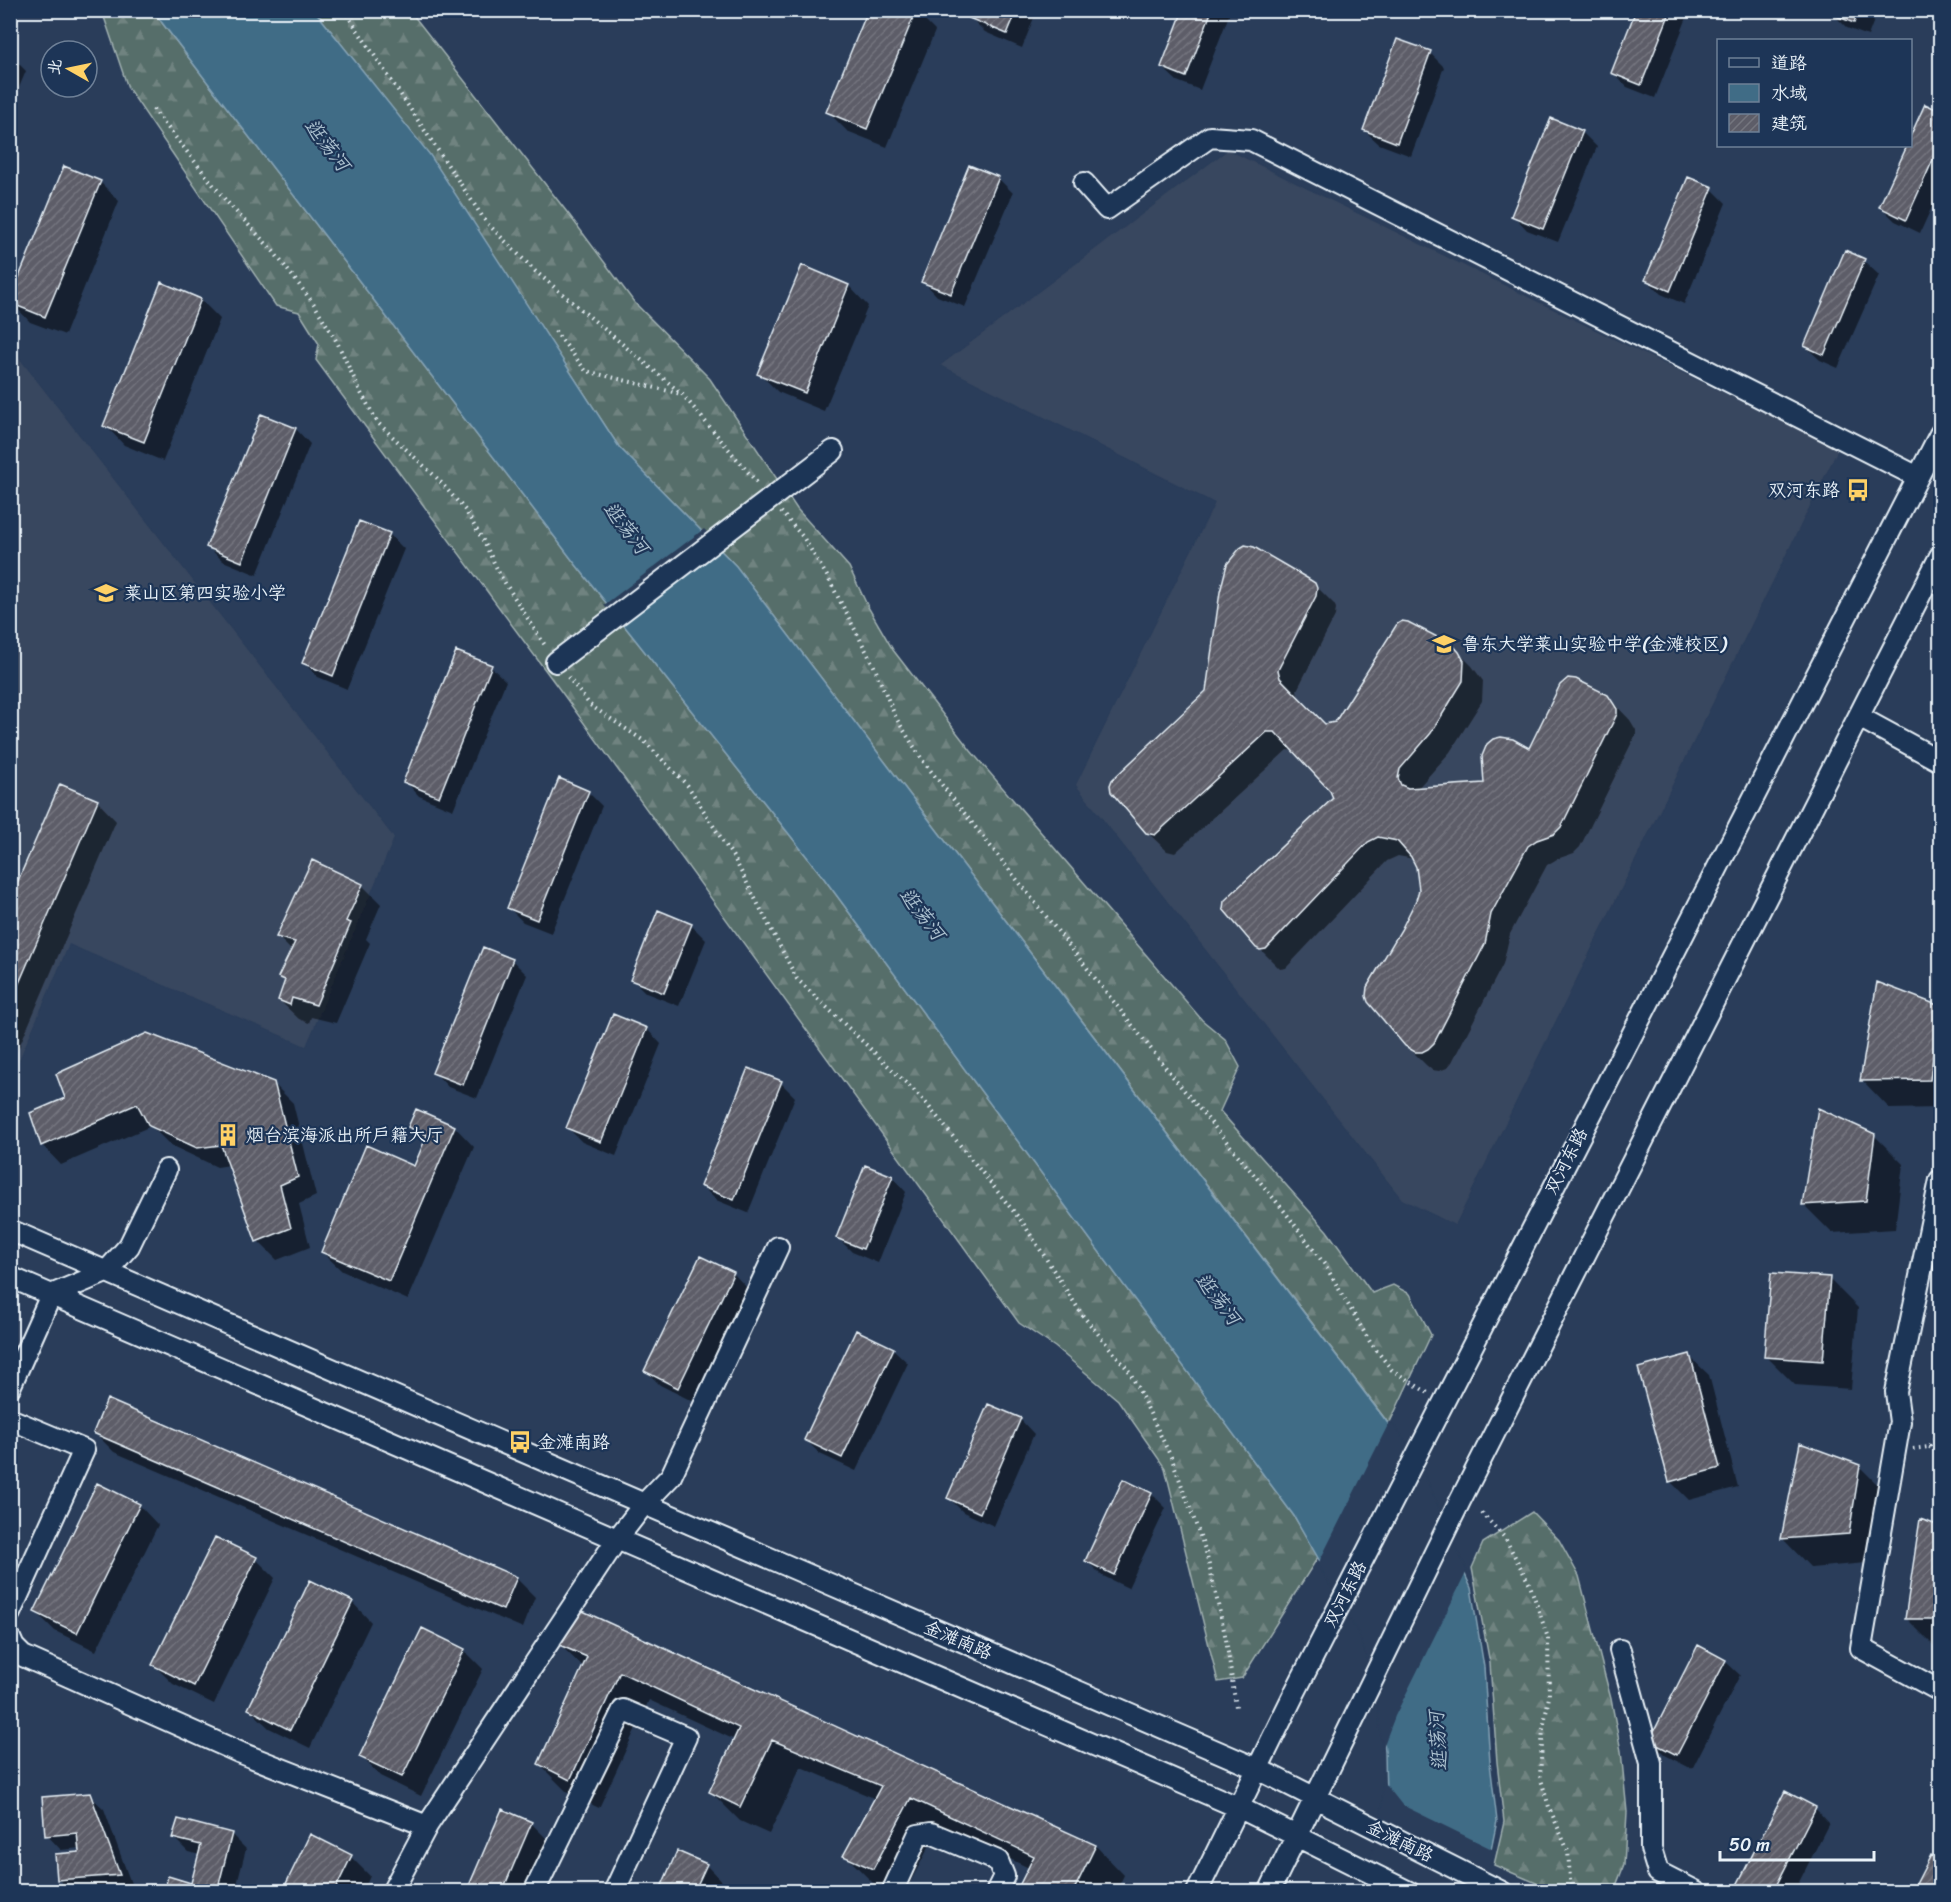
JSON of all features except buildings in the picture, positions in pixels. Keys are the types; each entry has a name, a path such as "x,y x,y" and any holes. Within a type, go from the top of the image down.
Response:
{"street":[{"path":"1084,183 1107,209 1210,137 1251,140 1918,477"},
{"name":"双河东路","path":"1197,1892 1426,1434 1941,434"},
{"path":"556,662 833,451"},
{"path":"1269,1892 1460,1502 1941,556"},
{"path":"1859,717 1941,761"},
{"path":"10,1387 51,1295 106,1272 129,1246 166,1170"},
{"path":"1941,1180 1896,1392 1900,1422 1861,1648 1941,1690"},
{"name":"金滩南路","path":"10,1230 1258,1769 1494,1887"},
{"path":"392,1892 427,1826 617,1539 644,1504 671,1476 778,1247"},
{"path":"10,1277 1240,1808 1409,1892"},
{"path":"10,1419 84,1450 10,1613"},
{"path":"10,1638 14,1647 23,1656 241,1753 427,1826"},
{"path":"1620,1650 1651,1763 1651,1849 1658,1872 1688,1889"},
{"path":"534,1892 623,1710 686,1737 614,1892"},
{"path":"892,1892 918,1835 931,1833 998,1861 1004,1876 996,1892"}],"path":[{"path":"344,10 486,222 535,271 682,394 765,493"},
{"path":"153,109 227,202 273,251 314,304 337,342 378,423 438,479 465,510 500,575 556,662 590,705 644,741 688,786 735,860 797,979 921,1097 1023,1223 1083,1316 1130,1372 1172,1459 1206,1552 1226,1639 1236,1707"},
{"path":"555,331 586,371 682,394"},
{"path":"781,511 803,537 827,576 874,666 896,718 922,761 1178,1083 1285,1212 1325,1265 1370,1342 1392,1370 1433,1396"},
{"path":"1929,1447 1941,1432"},
{"path":"1895,1452 1929,1447 1941,1450"},
{"path":"1482,1513 1505,1538 1530,1585 1548,1638 1549,1697 1540,1776 1549,1807 1568,1851 1571,1892"}],"shaded area":[{"name":"鲁东大学莱山实验中学(金滩校区)","path":"1228,150 1838,449 1455,1225 1402,1199 1076,785 1215,503 941,365"},
{"name":"莱山区第四实验小学","path":"11,348 394,838 306,1046 69,944 11,1078"}],"green space":[{"path":"102,11 153,11 573,561 823,877 1294,1516 1318,1557 1242,1678 1218,1682 1165,1468 1118,1400 1055,1347 1019,1323 563,694 316,360 319,344 299,312 276,306 128,88"},
{"path":"315,11 410,11 634,302 710,379 797,509 849,567 868,607 893,650 971,751 1202,1020 1225,1039 1240,1067 1220,1111 1327,1231 1372,1293 1393,1285 1410,1294 1431,1335 1389,1424 736,566 619,447 430,156"},
{"path":"1532,1512 1559,1540 1579,1576 1611,1699 1621,1751 1627,1812 1624,1865 1614,1891 1555,1891 1494,1865 1504,1822 1490,1663 1472,1568 1483,1543"}],"water":[{"name":"逛荡河","path":"153,11 315,11 430,155 619,447 736,566 1412,1455 1471,1588 1484,1667 1490,1763 1497,1821 1487,1869 1386,1799 1385,1751 1379,1685 1361,1633 1294,1516 823,877 573,561"}],"pier":[{"path":"704,529 723,548 621,626 604,605"},
{"path":"1390,1421 1415,1454 1467,1571 1395,1716 1382,1750 1376,1686 1359,1634 1318,1564"},
{"path":"1382,1769 1383,1781 1402,1805 1494,1850 1482,1891 1361,1891 1380,1825 1383,1798"}],"place":[{"name":"双河东路","path":"1858,490"},
{"name":"莱山区第四实验小学","path":"106,593"},
{"name":"鲁东大学莱山实验中学(金滩校区)","path":"1444,644"},
{"name":"烟台滨海派出所户籍大厅","path":"228,1135"},
{"name":"金滩南路","path":"520,1442"}]}
